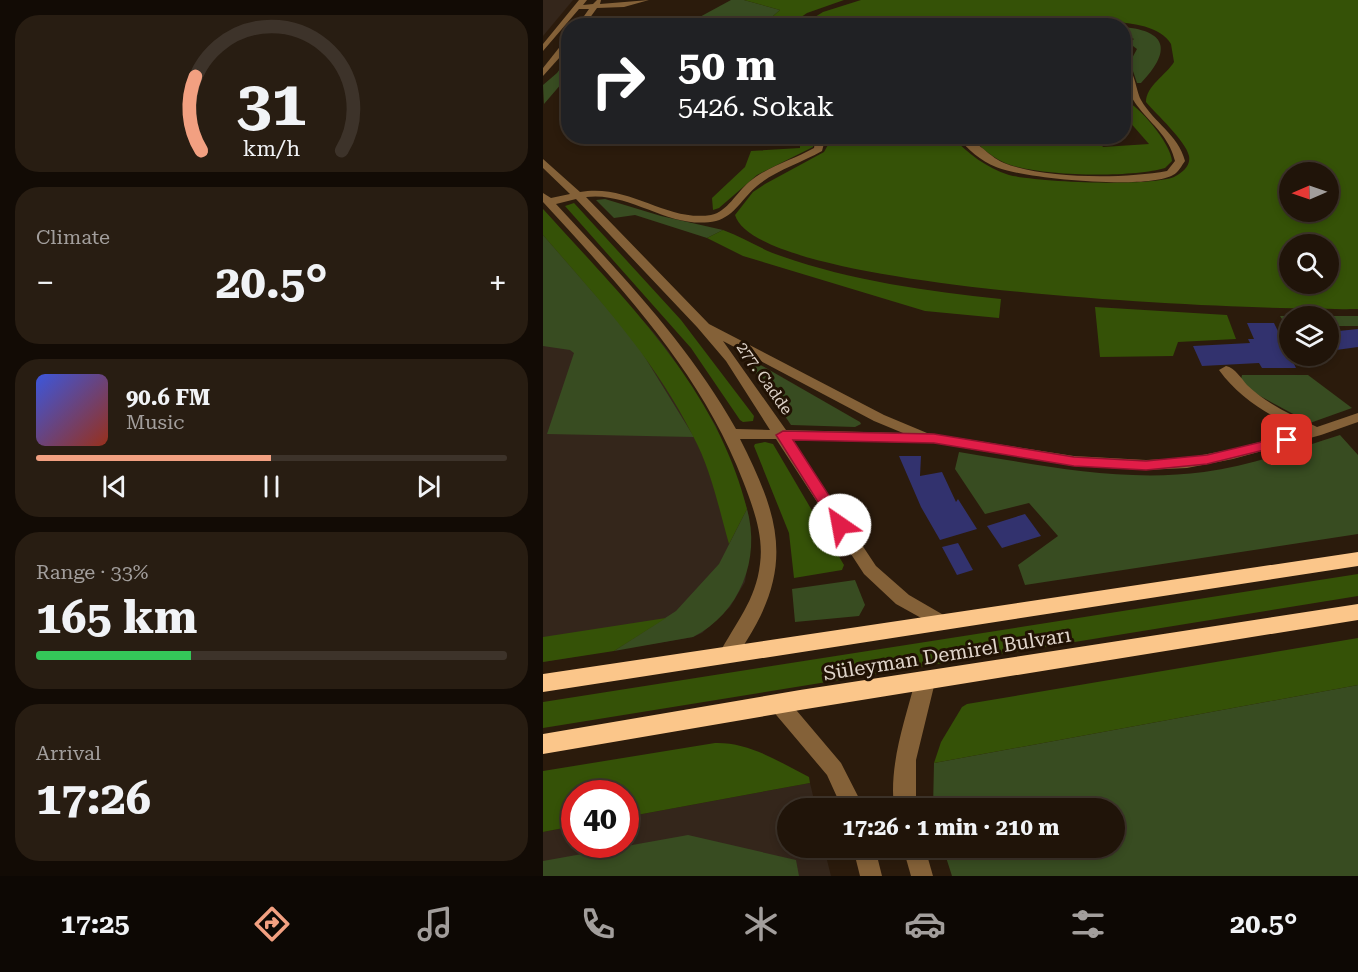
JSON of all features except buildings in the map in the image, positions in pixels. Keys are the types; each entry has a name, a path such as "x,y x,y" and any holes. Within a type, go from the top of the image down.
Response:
{"highway":[{"name":"Süleyman Demirel Bulvarı","path":"543,683 1358,559"},
{"name":"Süleyman Demirel Bulvarı","path":"543,744 1358,612"}],"street":[{"path":"568,18 580,3 624,5 645,0"},
{"path":"586,18 598,3"},
{"path":"543,50 561,27"},
{"path":"543,73 561,51"},
{"path":"971,144 996,164 1028,174 1087,177 1148,176 1170,173 1180,161 1176,147 1137,101 1131,84"},
{"path":"1131,99 1137,101"},
{"path":"546,199 609,193 677,215 705,219 721,216 756,182 819,149 820,144"},
{"name":"277. Cadde","path":"543,162 579,196 702,324 731,359 858,552 883,586 916,610 941,622"},
{"path":"546,199 660,327 708,392 732,434 764,517 769,562 759,606 750,624 728,654"},
{"path":"702,324 879,418 934,438"},
{"path":"1226,370 1254,399 1316,432"},
{"path":"732,434 934,438 1074,461 1146,465 1207,460 1316,432 1358,417"},
{"path":"905,798 906,756 925,682"},
{"path":"779,704 834,769 848,798"},
{"path":"866,858 871,876"},
{"path":"917,858 922,876"}],"shaded area":[{"path":"543,0 573,0 543,36"},
{"path":"543,209 669,352 716,426 745,502 749,517 750,548 745,582 730,607 702,633 693,637 543,662"},
{"path":"810,783 814,798 777,798 777,858 826,858 831,876 543,876 543,832 561,829 561,858 639,858 639,815"}],"green space":[{"path":"731,0 744,0 780,10 771,18 698,18"},
{"path":"744,0 844,0 807,13 800,18 771,18 780,10"},
{"path":"861,0 1358,0 1358,309 1339,309 1339,306 1279,306 1279,308 1130,301 920,280 830,263 765,242 735,215 753,192 824,152 828,144 960,144 985,164 1009,175 1043,180 1118,183 1174,177 1189,163 1187,150 1146,102 1149,91 1174,62 1171,44 1163,35 1151,29 1131,24 1131,18 813,18 823,12"},
{"path":"1131,28 1150,33 1161,45 1157,62 1141,83 1137,83 1131,65 1137,49 1131,44 1134,39 1131,38"},
{"path":"561,68 561,84 544,104 543,85"},
{"path":"1131,104 1146,117 1166,145 1172,161 1165,168 1108,174 1037,171 1003,162 978,144 1101,144 1103,147 1149,144 1131,123"},
{"path":"800,144 813,144 813,147 757,175 719,208 713,210 712,198 745,167 751,151 800,148"},
{"path":"605,199 661,216 723,230 707,238 635,215 614,218 596,200"},
{"path":"574,203 681,320 754,416 753,421 740,420 691,348 565,206"},
{"path":"543,209 635,311 664,347 691,384 714,423 733,465 747,509 729,544 705,462 678,408 643,355 543,235"},
{"path":"723,230 773,253 835,272 918,288 1001,299 999,318 925,311 743,256 707,238"},
{"path":"543,235 633,338 694,437 547,434 574,353 570,350 543,346"},
{"path":"1095,307 1227,315 1236,339 1178,342 1173,356 1100,357"},
{"path":"1339,316 1358,316 1358,326 1339,326"},
{"path":"750,359 861,424 855,427 791,425 749,363"},
{"path":"1242,375 1308,375 1352,408 1310,423 1250,390 1241,379"},
{"path":"1340,435 1358,455 1358,534 1025,585 1018,565 1058,536 1029,503 985,514 955,469 959,452 1081,471 1173,475 1238,466"},
{"path":"765,442 773,444 844,565 842,570 794,578 789,533 754,446"},
{"path":"747,509 751,528 748,565 743,583 723,614 693,637 614,651 676,611 719,564"},
{"path":"1358,574 1358,596 543,728 543,702"},
{"path":"855,580 865,605 859,616 795,622 792,589"},
{"path":"666,618 614,651 543,662 543,637"},
{"path":"1358,638 1358,685 934,763 941,742 962,707 967,704"},
{"path":"1358,685 1358,876 952,876 946,858 1125,858 1125,798 933,798 934,763"},
{"path":"715,743 740,746 764,754 809,777 810,783 639,815 639,780 561,780 561,829 543,832 543,771"},
{"path":"688,835 777,856 777,858 796,860 799,876 543,876 543,861 561,858 639,858 639,844"}],"route":[{"path":"840,525 783,435 934,438 1092,464 1146,465 1207,460 1287,440"}]}
